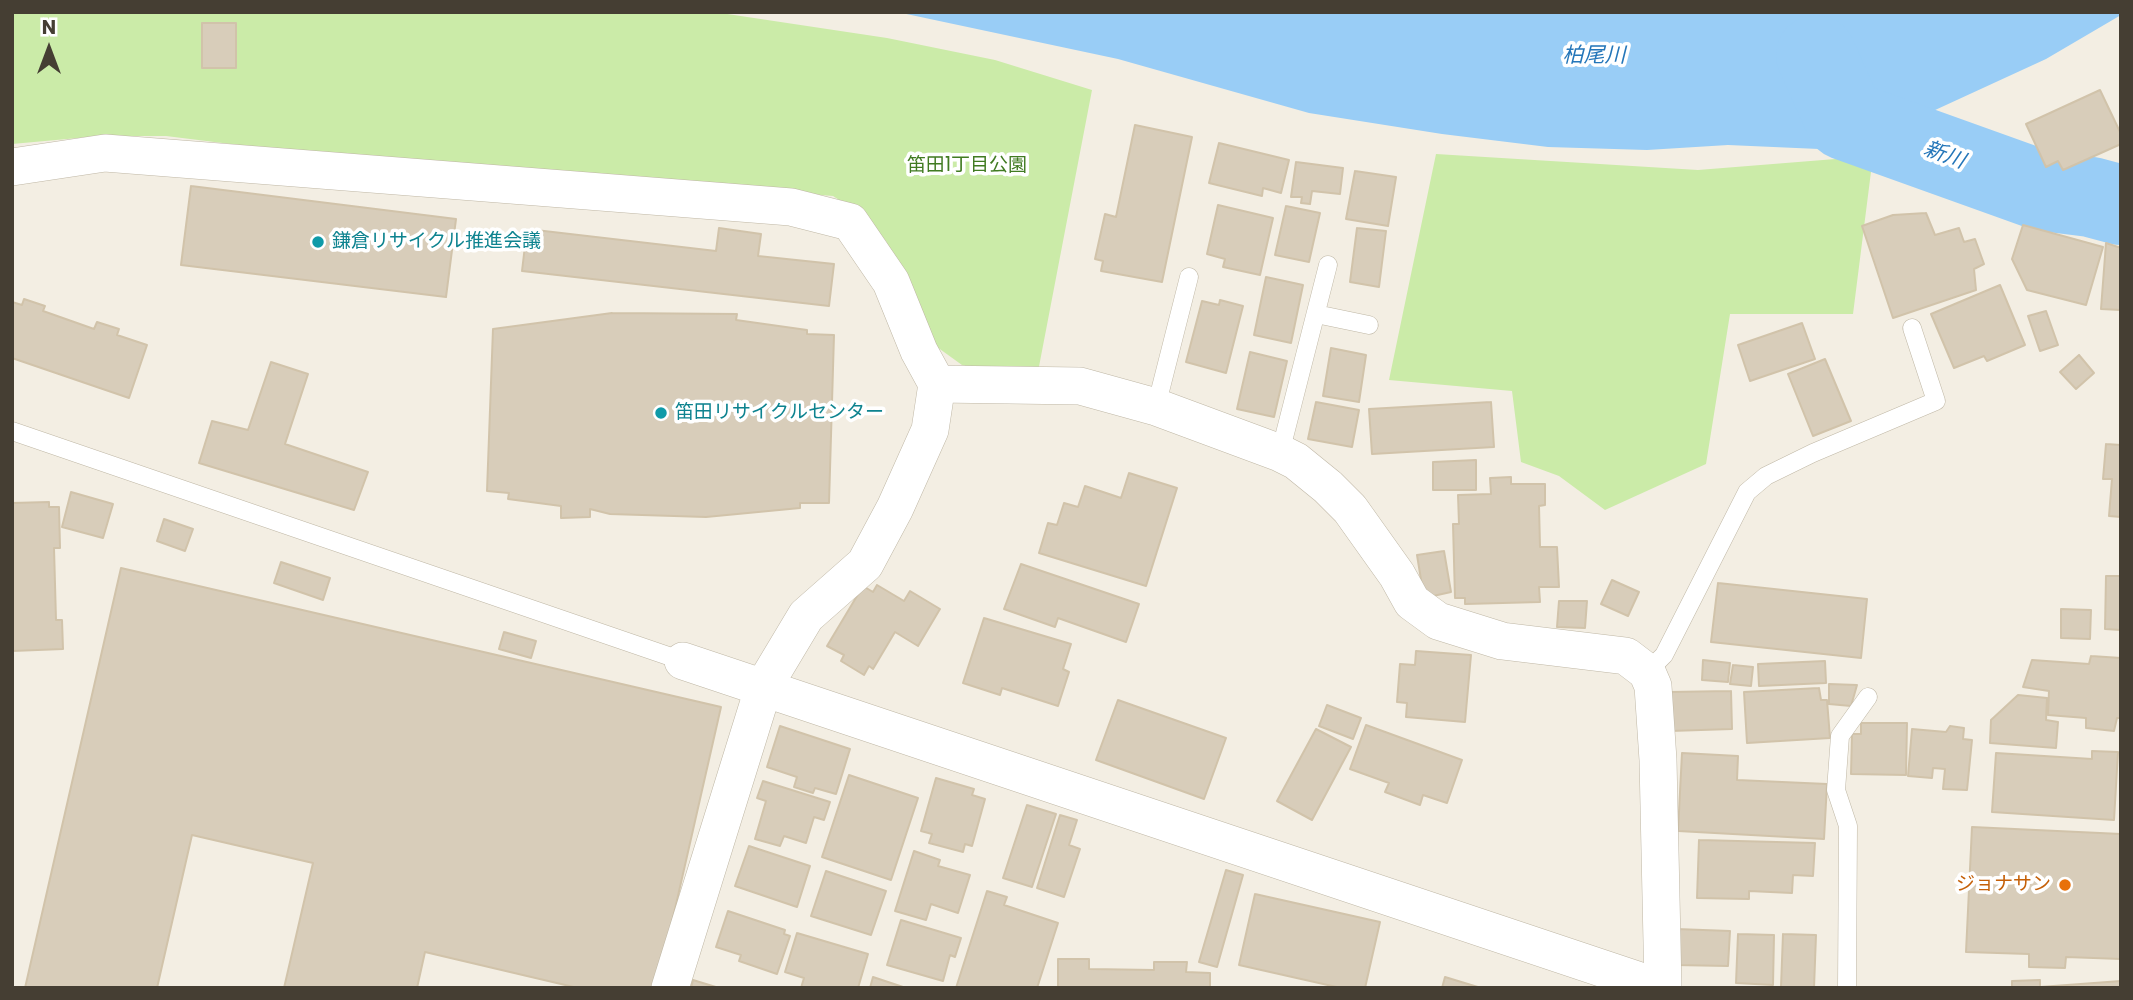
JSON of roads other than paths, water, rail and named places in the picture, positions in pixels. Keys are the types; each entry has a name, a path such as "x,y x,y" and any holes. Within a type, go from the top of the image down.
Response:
{"street":[{"path":"12,167 105,153 791,207 850,222 891,282 919,351 937,384 930,430 895,508 865,564 806,616 764,687 670,988"},
{"path":"683,661 1662,988 1658,760 1653,687 1647,672 1626,656 1502,640 1438,621 1412,602 1397,575 1350,509 1307,469 1280,453 1156,408 1080,386 937,384"}],"lane":[{"path":"1280,453 1328,265"},
{"path":"1156,408 1189,276"},
{"path":"1315,314 1369,325"},
{"path":"1647,672 1664,655 1747,492 1766,476 1801,459 1936,401 1912,328"},
{"path":"12,431 683,661"},
{"path":"1847,988 1848,826 1836,790 1840,736 1868,697"}],"water":[{"name":"柏尾川","path":"897,12 2121,12 2121,15 2046,59 1883,134 1819,149 1728,145 1647,150 1548,147 1309,113 1118,59"}],"waterway":[{"name":"新川","path":"1816,55 1845,120 2043,191 2091,197 2121,205"}],"place":[{"name":"鎌倉リサイクル推進会議","path":"318,242"},
{"name":"笛田リサイクルセンター","path":"661,413"},
{"name":"ジョナサン","path":"2065,885"}],"park label":[{"name":"笛田1丁目公園","path":"967,166"}]}
